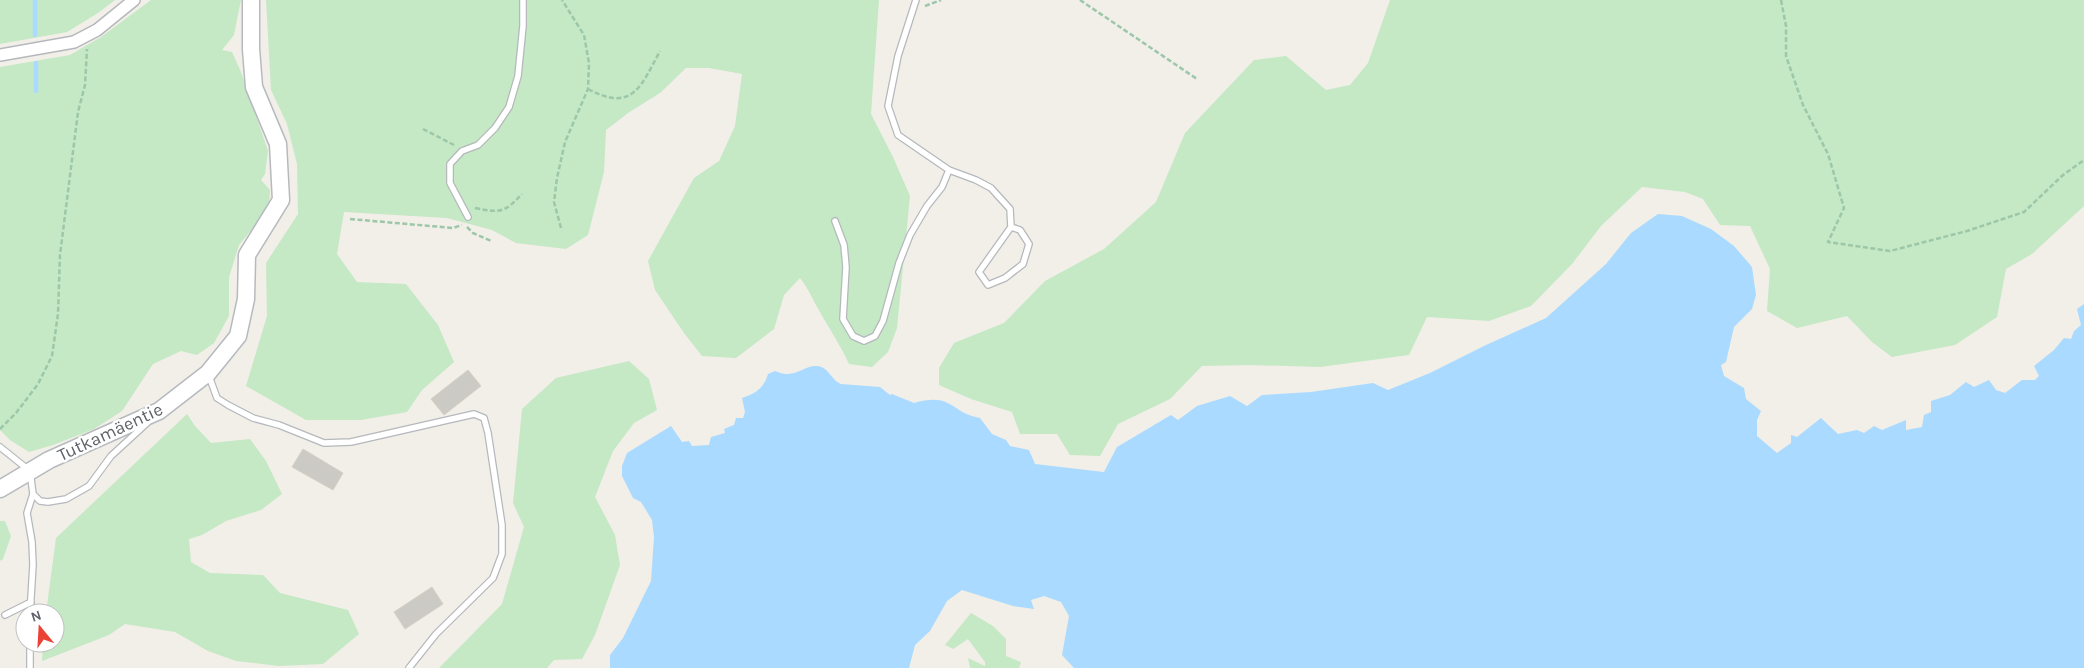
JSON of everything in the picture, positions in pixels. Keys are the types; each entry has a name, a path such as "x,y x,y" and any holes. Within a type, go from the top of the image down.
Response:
{"street":[{"path":"0,55 74,42 97,30 134,0"},
{"name":"Tutkamäentie","path":"0,489 49,460 159,411 208,373 238,336 246,299 247,255 281,200 278,144 254,87 251,49 251,0"}],"lane":[{"path":"468,216 450,183 450,164 462,151 478,145 495,128 509,107 518,76 523,26 522,0"},
{"path":"916,0 898,56 888,106 898,135 950,170 991,188 1010,209 1011,227 979,272 988,285 1005,278 1023,264 1029,244 1020,230 1011,227"},
{"path":"835,221 844,245 846,267 844,319 853,336 864,341 875,336 883,321 899,263 910,235 927,206 942,187 950,170"},
{"path":"208,373 217,398 228,405 253,418 278,425 324,443 351,442 474,414 484,418 501,518 502,554 493,578 436,634 409,668"},
{"path":"33,494 40,501 48,502 66,499 89,486 111,456 159,411"},
{"path":"0,447 30,471 33,494 27,513 32,550 31,602 4,615"},
{"path":"30,653 30,668"}],"path":[{"path":"561,228 554,202 557,178 565,142 588,89 589,63 584,35 562,0"},
{"path":"912,11 941,0"},
{"path":"1080,0 1197,79"},
{"path":"1781,0 1786,26 1786,56 1803,105 1828,154 1844,208 1828,242 1890,251 1967,231 2024,212 2063,175 2084,160"},
{"path":"0,429 16,413 38,384 52,356 58,314 60,255 78,112 86,85 88,35"},
{"path":"588,89 602,96 621,98 638,91 660,51"},
{"path":"423,129 446,140 462,151"},
{"path":"460,204 491,211 508,209 522,194"},
{"path":"350,219 453,228 464,225 473,233 491,241"}],"green space":[{"path":"0,0 115,0 67,32 0,44"},
{"path":"151,0 241,0 234,35 222,50 232,52 241,72 268,151 265,174 261,180 270,190 269,208 239,245 229,277 229,316 214,343 197,355 181,351 153,364 122,411 94,429 29,452 10,440 0,430 0,67 70,55 101,37"},
{"path":"266,0 879,0 871,114 910,196 897,328 888,352 872,367 849,364 800,278 784,295 774,329 736,358 702,356 684,333 655,290 648,261 694,178 719,161 735,126 742,74 709,68 686,68 660,93 628,113 606,130 604,172 588,235 566,249 516,243 492,230 447,218 344,212 337,254 357,282 406,284 438,325 454,362 422,390 407,412 361,420 306,420 246,386 267,316 266,263 298,214 297,164 287,124 271,90"},
{"path":"1390,0 2084,0 2084,206 2032,254 2006,269 1997,317 1955,345 1892,357 1872,342 1847,316 1797,328 1767,311 1770,269 1750,226 1720,225 1703,199 1685,192 1642,187 1601,226 1572,264 1531,306 1489,321 1427,317 1409,355 1320,367 1202,366 1170,399 1118,424 1100,456 1070,455 1057,434 1020,434 1012,412 971,399 939,385 939,368 954,343 1004,323 1045,281 1104,249 1156,202 1185,133 1254,60 1286,56 1326,90 1350,85 1368,63"},
{"path":"629,361 649,379 657,410 634,423 613,451 595,497 615,535 620,565 595,635 582,659 554,660 547,668 439,668 502,604 524,527 513,503 522,409 556,378"},
{"path":"187,414 211,443 250,439 266,461 282,494 261,510 226,521 202,535 189,539 191,562 210,573 263,575 280,593 348,610 359,634 323,664 279,666 236,661 208,651 175,632 125,624 109,635 65,652 65,603 47,603 56,538"},
{"path":"0,521 5,521 11,536 3,559 0,561"},
{"path":"971,613 993,626 1006,639 1006,656 1021,662 1019,668 970,668 968,658 985,666 985,662 968,639 953,649 945,645"},
{"path":"42,653 63,653 42,661"}],"water":[{"path":"1658,214 1682,216 1711,229 1734,246 1752,267 1756,295 1752,309 1734,327 1726,362 1721,365 1724,376 1744,388 1746,399 1761,411 1757,420 1757,436 1777,453 1791,443 1791,435 1797,437 1821,418 1838,434 1857,430 1864,433 1874,426 1882,430 1906,420 1906,430 1922,427 1924,415 1931,412 1931,401 1950,395 1966,382 1974,387 1989,380 1996,390 2005,393 2022,380 2035,380 2039,376 2034,366 2054,350 2064,338 2071,339 2074,331 2081,325 2077,309 2084,304 2084,668 1074,668 1062,655 1069,616 1061,602 1044,596 1031,600 1034,609 1013,606 962,590 947,601 930,631 915,645 909,668 610,668 610,655 623,638 651,581 654,537 652,520 641,502 633,498 622,476 622,466 627,453 671,426 682,442 689,441 692,446 709,445 711,437 725,433 724,429 734,425 736,418 743,418 745,412 742,398 758,390 768,374 775,371 788,374 817,366 824,368 841,384 880,387 890,395 892,394 914,403 927,400 944,402 980,418 992,434 1006,440 1010,446 1029,450 1035,464 1104,472 1117,447 1171,415 1178,420 1197,406 1230,396 1247,406 1262,395 1311,392 1373,383 1388,390 1430,373 1546,318 1606,264 1631,233"}],"building":[{"path":"468,370 481,386 444,415 431,399"},
{"path":"303,449 343,473 333,490 292,467"},
{"path":"432,587 443,604 405,629 394,612"}],"waterway":[{"path":"35,0 35,35"},
{"path":"36,63 36,91"}]}
